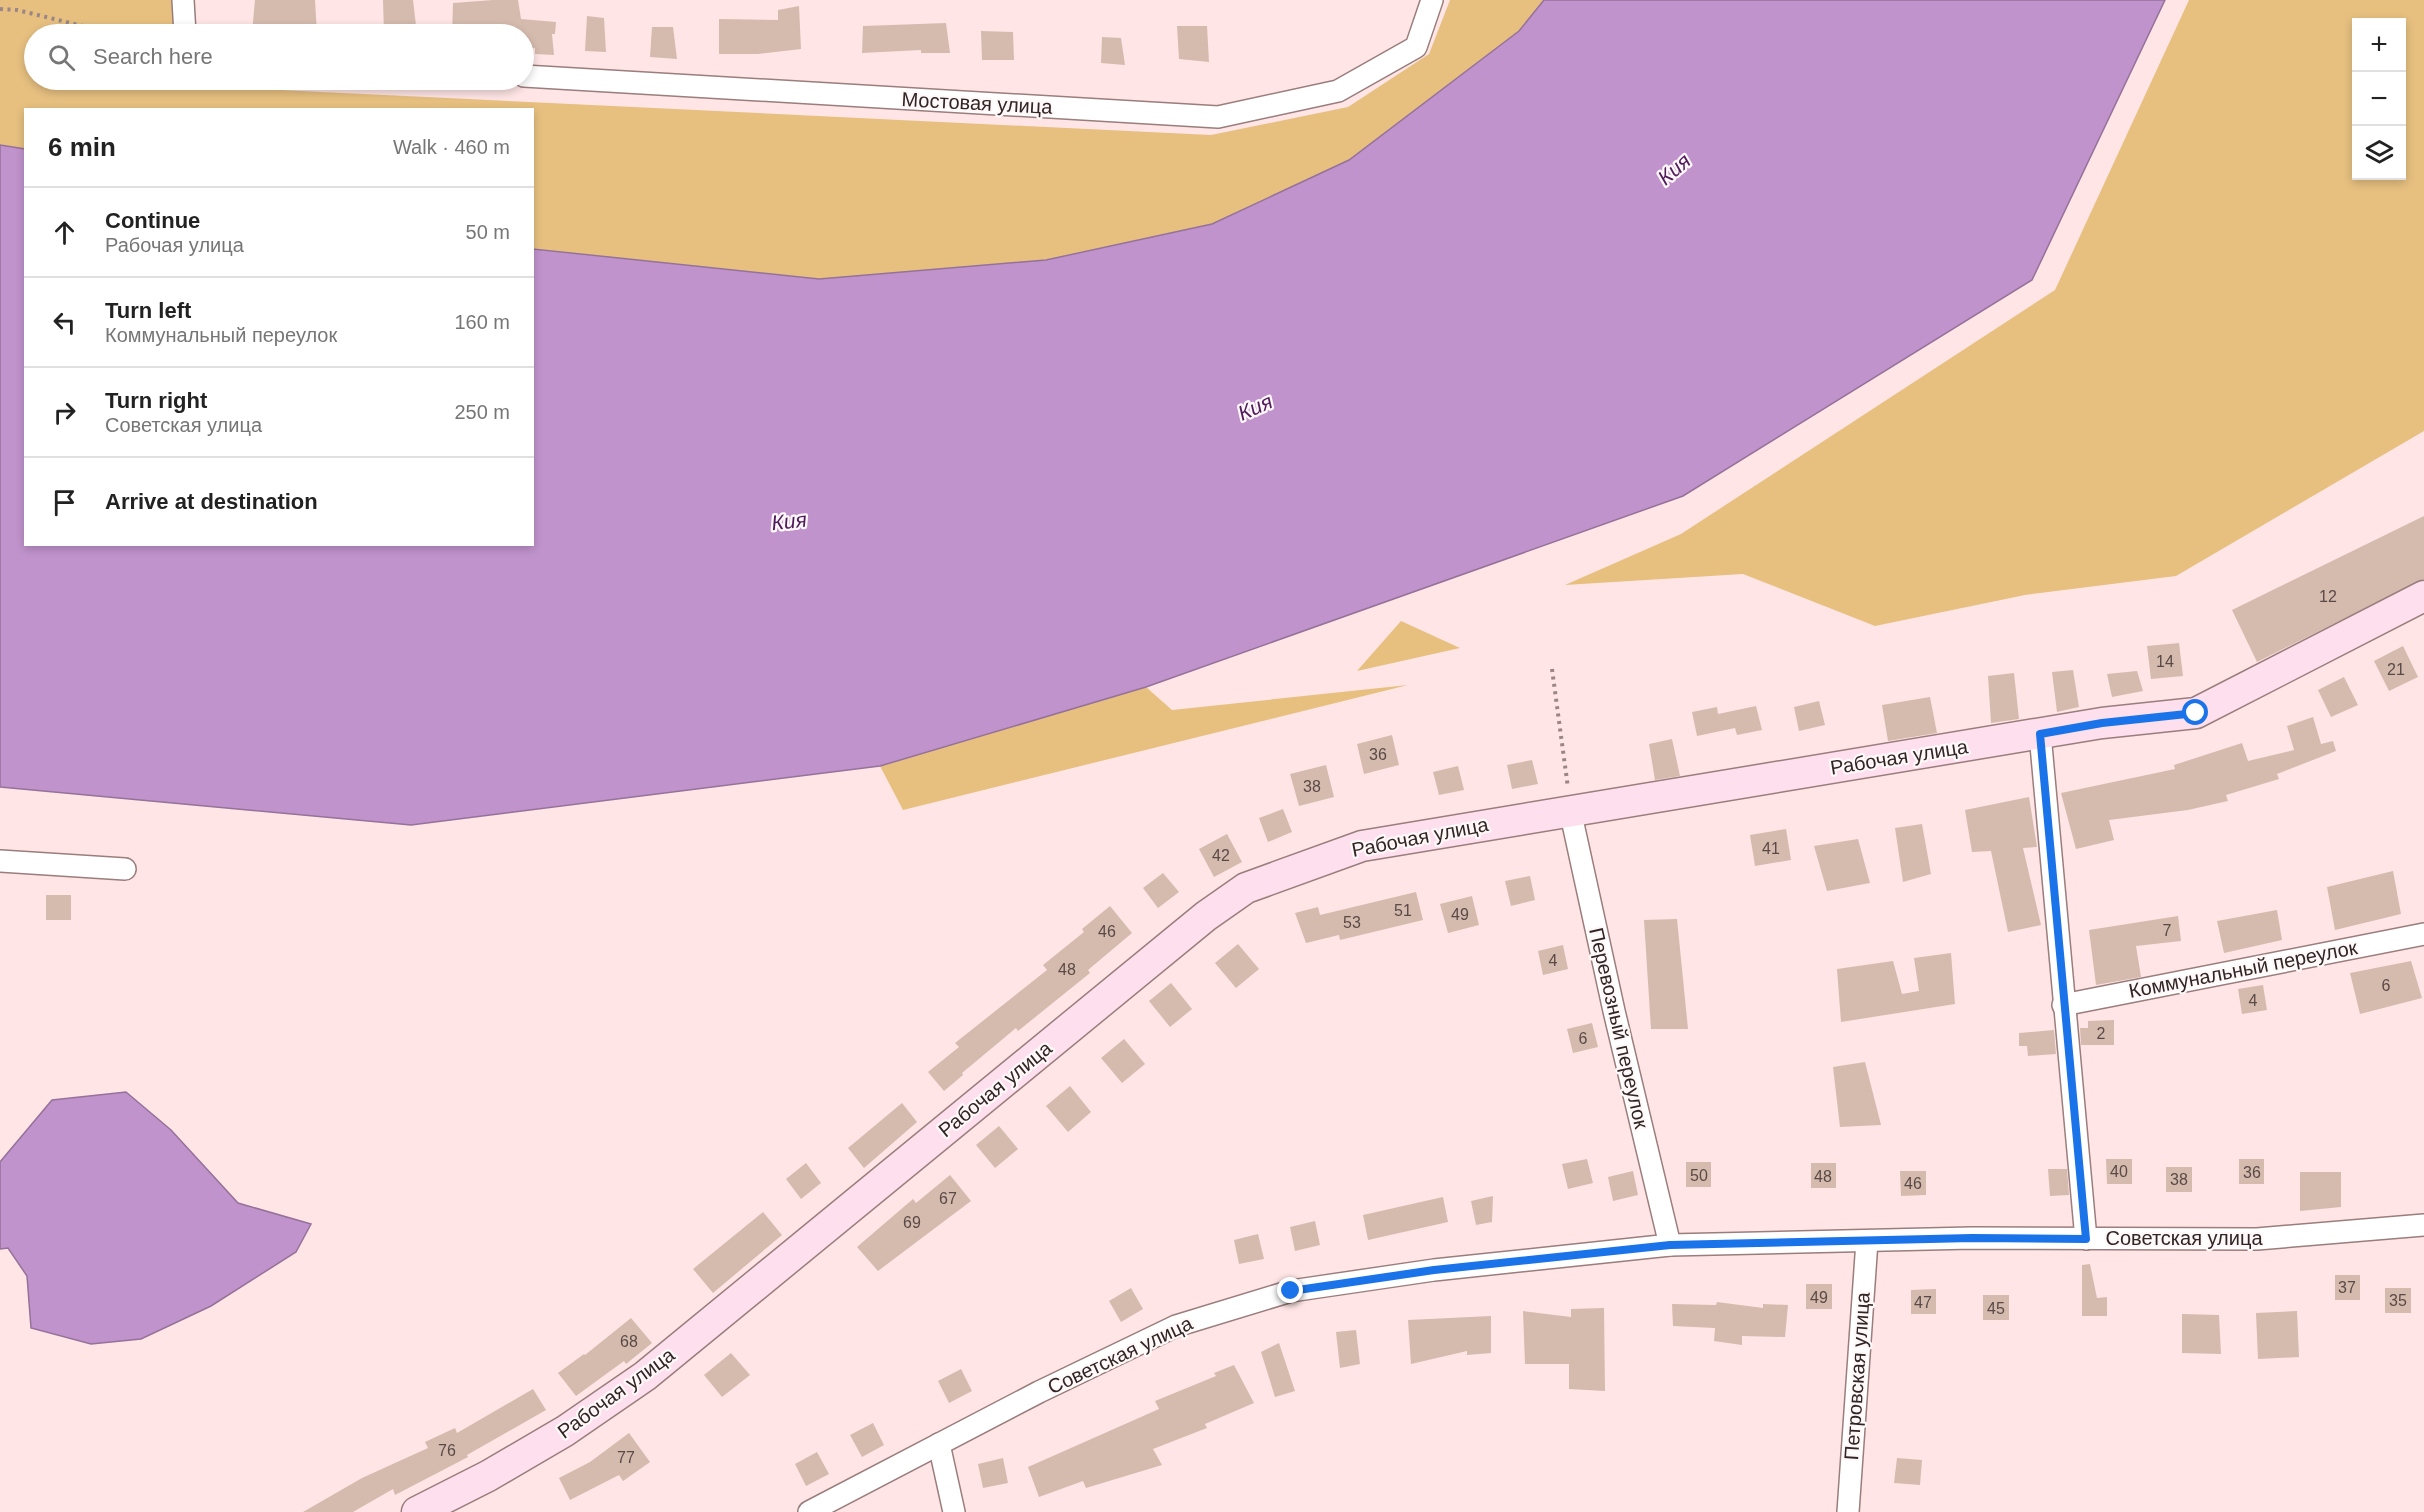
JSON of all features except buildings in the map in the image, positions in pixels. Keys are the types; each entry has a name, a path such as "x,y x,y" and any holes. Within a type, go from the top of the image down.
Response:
{"main road":[{"name":"Рабочая улица","path":"417,1512 488,1476 565,1431 645,1376 1206,916 1246,888 1362,846 2102,723 2196,713 2424,596"}],"street":[{"path":"183,0 184,24"},
{"name":"Мостовая улица","path":"534,77 1218,117 1338,90 1416,47 1432,0"},
{"path":"2040,734 2086,1239"},
{"name":"Перевозный переулок","path":"1570,810 1614,1011 1670,1245"},
{"path":"0,861 124,869"},
{"name":"Коммунальный переулок","path":"2063,1005 2424,934"},
{"name":"Советская улица","path":"809,1512 939,1444 1176,1326 1291,1291 1434,1270 1670,1245 1867,1241 2257,1239 2424,1225"},
{"name":"Петровская улица","path":"1848,1512 1867,1241"},
{"path":"939,1444 954,1512"}],"path":[{"path":"0,9 17,10 75,24"},
{"path":"1552,669 1570,810"}],"shaded area":[{"path":"0,0 179,0 179,24 24,24 24,90 282,90 1211,135 1348,107 1429,54 1450,0 1544,0 1519,31 1349,160 1212,224 1046,260 819,279 534,249 534,108 24,108 24,149 0,145"},
{"path":"2189,0 2424,0 2424,431 2176,576 2025,595 1875,626 1743,574 1565,585 1681,534 2055,290"},
{"path":"1401,621 1460,648 1357,671"},
{"path":"1408,685 903,810 880,766 1146,687 1172,710"}],"water":[{"name":"Кия","path":"1544,0 2165,0 2032,280 1683,496 1146,687 880,766 411,825 0,787 0,145 24,149 24,546 534,546 534,249 819,279 1046,260 1212,224 1349,160 1519,31"},
{"path":"126,1092 171,1130 238,1203 311,1224 296,1252 211,1306 141,1339 91,1344 31,1328 27,1276 8,1248 0,1249 0,1162 52,1100"}],"route":[{"path":"1291,1291 1434,1270 1670,1245 1972,1238 2086,1239 2040,734 2102,723 2196,713"}]}
